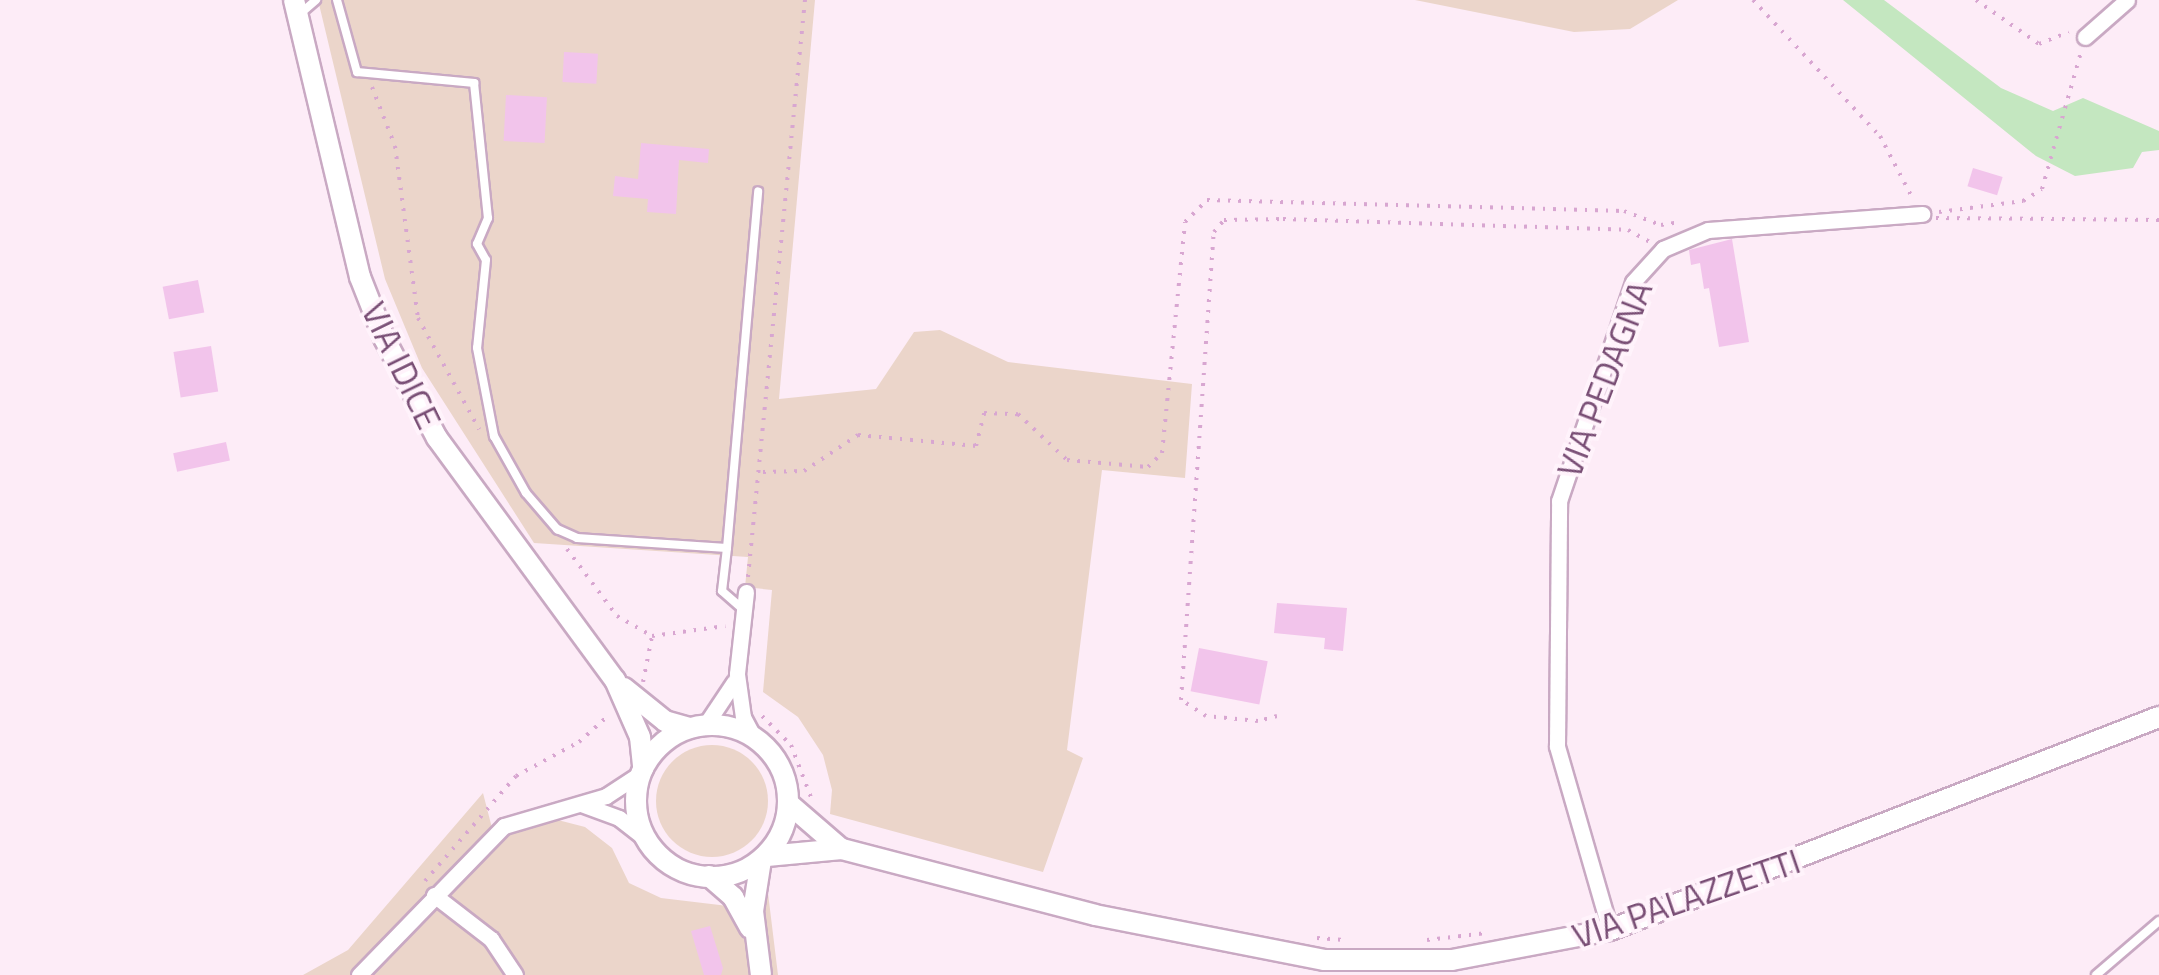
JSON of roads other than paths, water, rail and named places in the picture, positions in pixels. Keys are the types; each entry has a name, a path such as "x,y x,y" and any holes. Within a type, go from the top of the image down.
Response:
{"main road":[{"name":"VIA IDICE","path":"296,8 360,277 384,338 437,438 615,680 635,722 642,771 636,805 644,838"},
{"name":"VIA IDICE","path":"615,680 664,720 697,728 738,728 754,738"},
{"name":"VIA PALAZZETTI","path":"764,858 842,849 1095,915 1324,960 1452,960 1610,930 2159,717"},
{"path":"642,771 658,748 697,728"},
{"path":"644,838 662,859 709,876 733,875 764,858 781,836 788,803 774,756 754,738"},
{"name":"VIA PALAZZETTI","path":"788,803 842,849"},
{"path":"753,935 764,858"},
{"path":"709,876 733,898 753,935 762,975"}],"street":[{"path":"2083,31 2127,0"},
{"name":"VIA PEDAGNA","path":"1610,930 1557,746 1559,501 1633,282 1662,249 1708,230 1922,214"},
{"path":"746,592 737,674 743,717 754,738"},
{"path":"697,728 730,695 737,674"},
{"path":"581,804 642,771"},
{"path":"358,975 384,956 434,895 504,826 558,805 581,804 619,818 644,838"},
{"path":"434,895 492,939 514,975"}],"lane":[{"path":"296,8 316,0"},
{"path":"337,0 357,72 474,83 488,218 477,244 486,260 477,348 494,436 526,492 557,529 577,538 727,548"},
{"path":"742,617 722,592 758,191"},
{"path":"2096,975 2159,921"}]}
